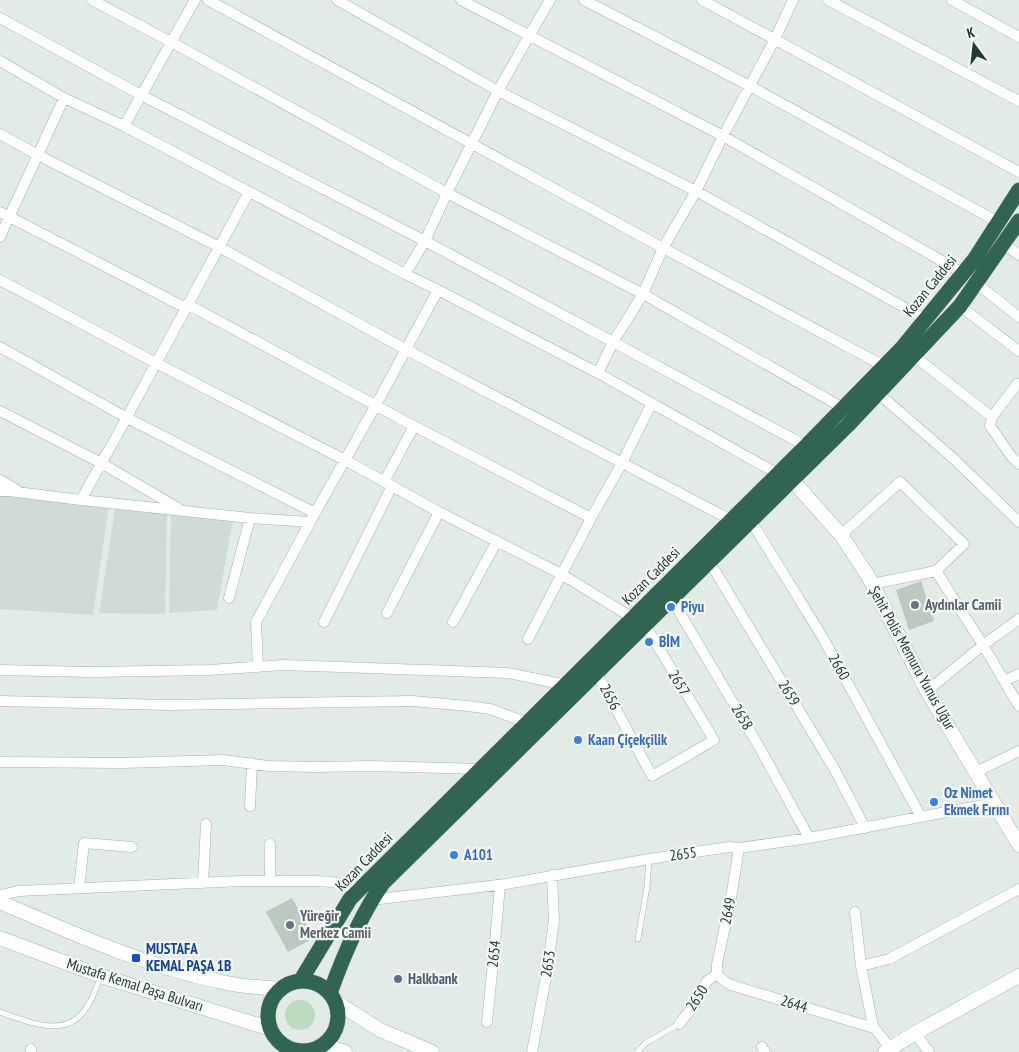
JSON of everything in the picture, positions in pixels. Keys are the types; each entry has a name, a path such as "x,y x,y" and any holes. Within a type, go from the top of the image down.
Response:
{"highway":[{"name":"Kozan Caddesi","path":"301,980 350,899 566,685 639,621 672,598 751,521 806,446 902,348 974,260 1019,190"},
{"name":"Kozan Caddesi","path":"333,997 343,958 371,900 383,883 596,672 639,621 731,520 848,425 960,306 1019,221"},
{"path":"301,980 312,981 322,986 333,997 339,1014 337,1026 332,1037 314,1049 299,1051 274,1040 268,1019 273,997 280,989 290,983 301,980"}],"main road":[{"name":"Şehit Polis Memuru Yunus Uğur","path":"785,477 841,534 872,584 927,690 1017,839"},
{"name":"Mustafa Kemal Paşa Bulvarı","path":"0,902 78,936 173,970 229,984 280,989"},
{"name":"Mustafa Kemal Paşa Bulvarı","path":"0,938 274,1040"},
{"path":"888,1050 1019,976"},
{"path":"333,997 380,1030 432,1052"},
{"path":"314,1049 345,1052"}],"street":[{"path":"92,0 448,192 643,294 843,408"},
{"path":"124,126 195,0"},
{"path":"208,0 884,366"},
{"path":"337,0 498,91 696,191 925,319"},
{"path":"461,0 723,136 963,273"},
{"path":"405,274 424,242 498,91 550,0"},
{"path":"584,0 750,86 998,222"},
{"path":"702,0 1019,172"},
{"path":"598,373 643,294 663,248 696,191 775,39 793,0"},
{"path":"828,0 1019,101"},
{"path":"952,0 1019,37"},
{"path":"0,18 141,95 614,342 806,446"},
{"path":"0,61 64,98 124,126 598,373 785,477"},
{"path":"0,237 5,215 38,155 64,98"},
{"path":"0,134 219,247 405,349 731,520"},
{"path":"81,500 249,192"},
{"path":"5,215 186,306 591,518"},
{"path":"1004,244 1019,255"},
{"path":"0,280 345,460 439,512 562,574 639,621"},
{"path":"976,283 1019,317"},
{"path":"258,667 256,622 438,290"},
{"path":"960,306 1019,351"},
{"path":"0,347 127,418 312,517"},
{"path":"914,356 992,417"},
{"path":"1019,385 1017,384 992,417 990,426 1011,456 1019,464"},
{"path":"878,393 954,459 1019,522"},
{"path":"528,639 652,403"},
{"path":"0,411 101,463 181,510"},
{"path":"324,622 414,426"},
{"path":"0,480 22,492"},
{"path":"841,534 900,482 964,544 936,571 872,584"},
{"path":"0,491 250,518 312,517"},
{"path":"387,614 439,512"},
{"path":"229,598 250,518"},
{"name":"2660","path":"751,521 823,638 921,817"},
{"path":"453,622 497,541"},
{"name":"2659","path":"710,561 835,770 865,828"},
{"path":"936,571 1019,706"},
{"name":"2658","path":"672,598 761,750 808,838"},
{"path":"927,690 1019,619"},
{"name":"2657","path":"639,621 714,740 652,776"},
{"path":"0,670 90,672 199,670 284,665 508,673 566,685"},
{"name":"2656","path":"596,672 652,776"},
{"path":"1004,680 1019,674"},
{"path":"0,701 170,705 412,701 490,710 528,723"},
{"path":"976,772 1019,751"},
{"path":"0,762 123,763 223,760 268,766 481,769"},
{"path":"250,806 252,763"},
{"name":"2655","path":"371,900 500,885 649,859 808,838 994,803"},
{"path":"203,883 206,824"},
{"path":"79,888 84,844 132,847"},
{"path":"270,844 270,881"},
{"name":"2649","path":"718,974 717,964 739,848"},
{"name":"2653","path":"532,1052 548,966 554,920 552,875"},
{"path":"0,895 19,891 79,888 315,880 360,889"},
{"name":"2654","path":"487,1022 500,885"},
{"path":"861,966 890,959 1019,889"},
{"path":"855,912 861,966 873,1026 888,1050"},
{"name":"2650","path":"678,1024 693,1007 708,981 718,974"},
{"name":"2644","path":"718,974 731,985 874,1028"},
{"path":"914,1034 929,1052"}],"lane":[{"path":"638,939 647,888 649,859"},
{"path":"0,1012 36,1024 63,1026 83,1012 101,976"},
{"path":"637,1052 646,1043 678,1024"}],"shaded area":[{"path":"0,495 109,505 93,615 0,609"},
{"path":"115,509 167,511 165,614 99,613"},
{"path":"171,512 233,519 217,610 169,613"}],"green space":[{"path":"300,1000 311,1004 315,1015 311,1026 300,1030 289,1026 285,1015 289,1004"}],"building":[{"name":"Aydınlar Camii","path":"921,581 934,621 909,630 896,590"},
{"name":"Yüreğir Merkez Camii","path":"292,898 314,938 288,952 266,912"}],"place":[{"name":"Aydınlar Camii","path":"915,605"},
{"name":"Piyu","path":"671,607"},
{"name":"BİM","path":"649,642"},
{"name":"Kaan Çiçekçilik","path":"578,740"},
{"name":"Oz Nimet Ekmek Fırını","path":"934,802"},
{"name":"A101","path":"454,855"},
{"name":"Yüreğir Merkez Camii","path":"290,925"},
{"name":"MUSTAFA KEMAL PAŞA 1B","path":"136,958"},
{"name":"Halkbank","path":"398,979"}]}
